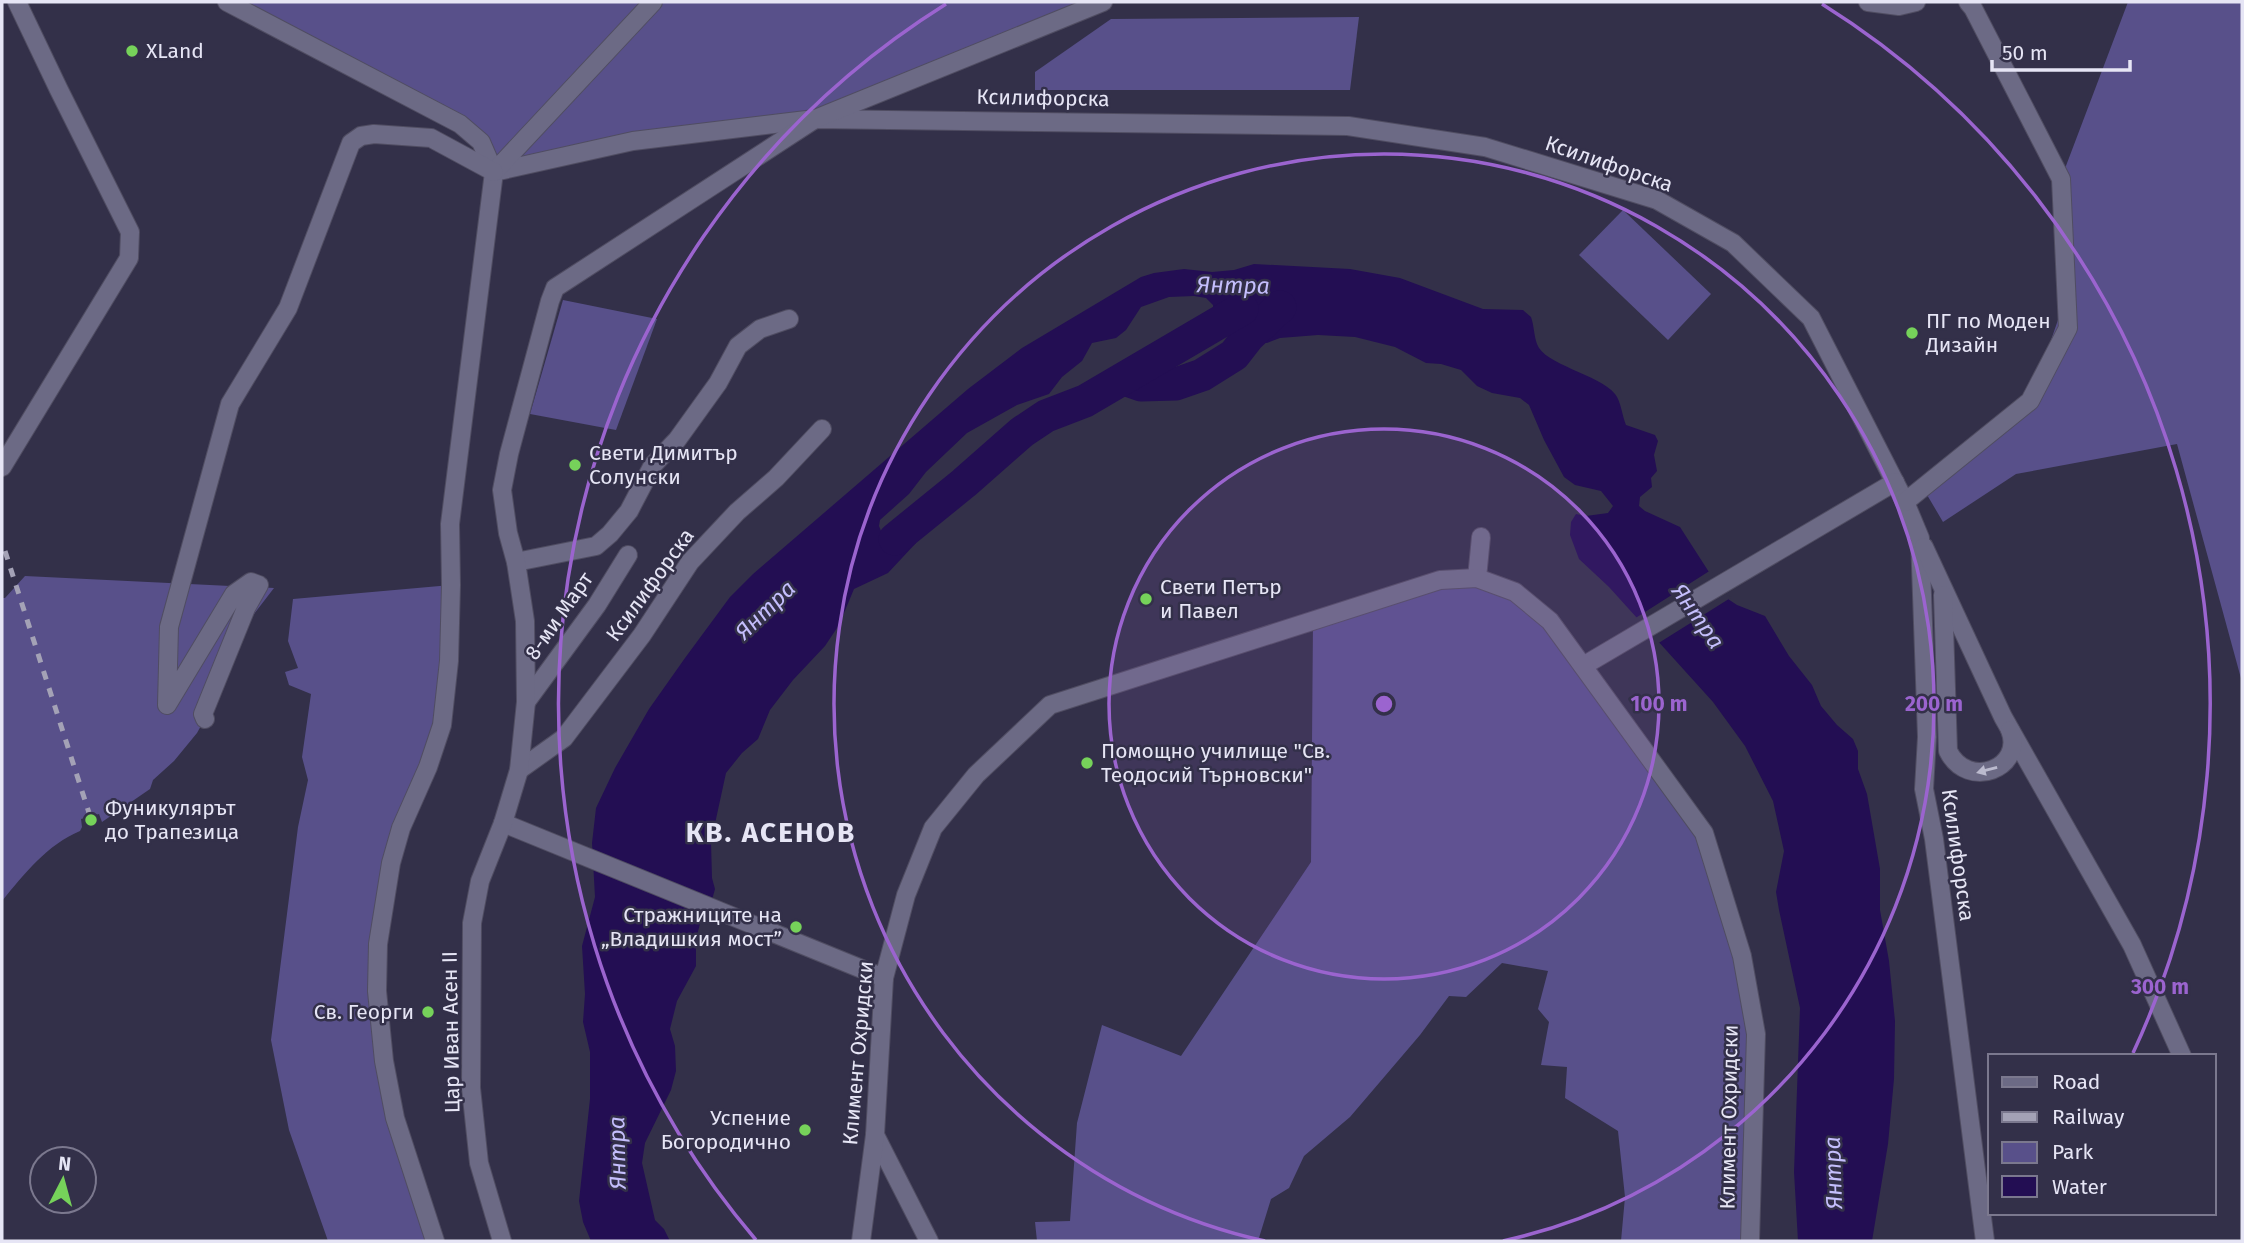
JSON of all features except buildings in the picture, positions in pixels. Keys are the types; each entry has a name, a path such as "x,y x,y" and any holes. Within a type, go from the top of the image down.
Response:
{"street":[{"path":"2,467 129,258 130,232 17,2"},
{"path":"228,2 460,124 481,142 494,172 450,524 449,648 442,725 428,767 401,828 391,863 378,944 377,991 384,1060 395,1118 435,1241"},
{"path":"494,172 653,2"},
{"path":"815,118 1102,2"},
{"path":"1868,2 1899,6 1916,2"},
{"path":"1905,502 2030,401 2068,328 2061,179 1972,4"},
{"name":"Ксилифорска","path":"494,172 633,141 815,118 1348,126 1485,147 1657,200 1733,243 1811,318 1905,502 1920,538 1927,737 1924,789 1934,839 1986,1241"},
{"name":"Цар Иван Асен II","path":"502,1241 479,1163 471,1074 472,923 480,881 503,823 519,770 526,702 525,621 502,490 550,301 555,288 815,118"},
{"path":"205,719 203,714 246,608 259,585 251,582 234,594 167,705 169,627 230,404 288,308 351,143 361,136 374,134 431,138 494,172"},
{"path":"516,562 596,546 610,534 629,511 653,465 677,440 718,383 738,346 760,330 789,319"},
{"name":"Ксилифорска","path":"519,770 564,738 642,635 690,562 822,429"},
{"path":"1583,666 1895,482"},
{"path":"1477,578 1481,537"},
{"path":"1920,538 1943,587 2003,717 2012,734 2010,752 2001,765 1985,772 1966,770 1952,759 1948,751 1943,587"},
{"name":"8-ми Март","path":"526,702 597,605 628,555"},
{"name":"Климент Охридски","path":"861,1241 875,1135 884,978 906,895 933,828 976,775 1050,705 1440,580 1477,578 1515,592 1550,621 1704,833 1742,956 1756,1034 1750,1241"},
{"path":"2003,717 2132,945 2181,1054"},
{"path":"503,823 884,978"},
{"path":"875,1135 929,1241"}],"green space":[{"path":"227,2 1103,2 815,119 494,172 481,142"},
{"path":"2128,2 2242,2 2242,682 2177,444 2016,474 1943,522 1923,488 2030,401 2059,317 2061,179"},
{"path":"1359,17 1350,90 1035,90 1035,72 1111,19"},
{"path":"1623,210 1711,294 1668,340 1579,255"},
{"path":"563,300 657,319 616,430 530,414"},
{"path":"25,576 274,588 239,640 197,733 174,761 153,780 150,789 102,822 99,814 81,819 80,831 47,852 2,901 2,598"},
{"path":"1477,578 1550,621 1704,833 1756,1034 1750,1241 1621,1241 1625,1197 1618,1131 1565,1098 1567,1067 1541,1065 1549,1022 1538,1009 1548,971 1502,963 1466,997 1449,996 1420,1035 1350,1117 1304,1156 1289,1188 1271,1199 1258,1241 1037,1241 1035,1222 1070,1221 1077,1123 1102,1025 1181,1056 1311,862 1313,621"},
{"path":"451,585 442,725 383,911 384,1061 435,1241 328,1241 289,1130 271,1040 298,827 308,780 302,757 311,694 289,685 285,672 298,668 288,641 293,599"}],"water":[{"name":"Янтра","path":"1254,264 1350,269 1400,278 1483,309 1523,310 1531,317 1536,341 1542,351 1550,358 1607,387 1617,397 1626,425 1655,435 1658,441 1654,455 1657,471 1651,478 1652,487 1640,497 1639,506 1680,527 1725,597 1765,616 1789,656 1812,685 1821,706 1853,739 1858,751 1858,769 1867,794 1880,869 1880,910 1895,1021 1894,1079 1888,1144 1872,1241 1798,1241 1794,1172 1800,1008 1776,892 1784,851 1773,801 1745,746 1713,702 1609,587 1579,559 1570,535 1571,522 1576,514 1586,516 1608,513 1613,506 1601,491 1575,485 1564,477 1529,405 1520,398 1492,393 1477,386 1461,370 1426,363 1395,347 1355,337 1318,335 1280,338 1267,343 1226,330 1203,333 1203,328 1213,317 1213,305 1206,298 1194,296 1169,297 1141,307 1126,330 1116,338 1092,343 1082,361 1062,377 1049,394 1017,405 967,433 926,472 909,494 880,520 881,531 889,533 927,505 933,515 916,534 916,543 888,573 854,589 839,625 825,646 793,680 770,710 758,739 726,773 711,842 715,889 709,911 701,920 696,939 696,966 677,1001 670,1029 675,1046 676,1071 671,1090 645,1143 642,1163 655,1220 670,1241 591,1241 583,1222 579,1201 590,1099 590,1052 583,1022 585,994 582,946 595,897 592,843 596,808 615,768 649,709 730,597 753,574 968,389 1022,348 1141,277 1184,269 1212,272 1234,270"}],"pier":[{"path":"1711,570 1727,595 1732,597 1657,644 1634,619"}],"waterway":[{"path":"1124,379 1141,385 1176,384 1202,375 1234,355 1248,337 1280,307"},
{"name":"Янтра","path":"895,539 1022,432 1046,416 1085,401 1242,309"}],"railway":[{"path":"5,551 90,816"}],"place":[{"name":"XLand","path":"132,51"},
{"name":"ПГ по Моден Дизайн","path":"1912,333"},
{"name":"Свети Димитър Солунски","path":"575,465"},
{"name":"Свети Петър и Павел","path":"1146,599"},
{"name":"Помощно училище \"Св. Теодосий Търновски\"","path":"1087,763"},
{"name":"Фуникулярът до Трапезица","path":"91,820"},
{"name":"Стражниците на „Владишкия мост”","path":"796,927"},
{"name":"Св. Георги","path":"428,1012"},
{"name":"Успение Богородично","path":"805,1130"}],"district":[{"name":"КВ. АСЕНОВ","path":"771,832"}]}
